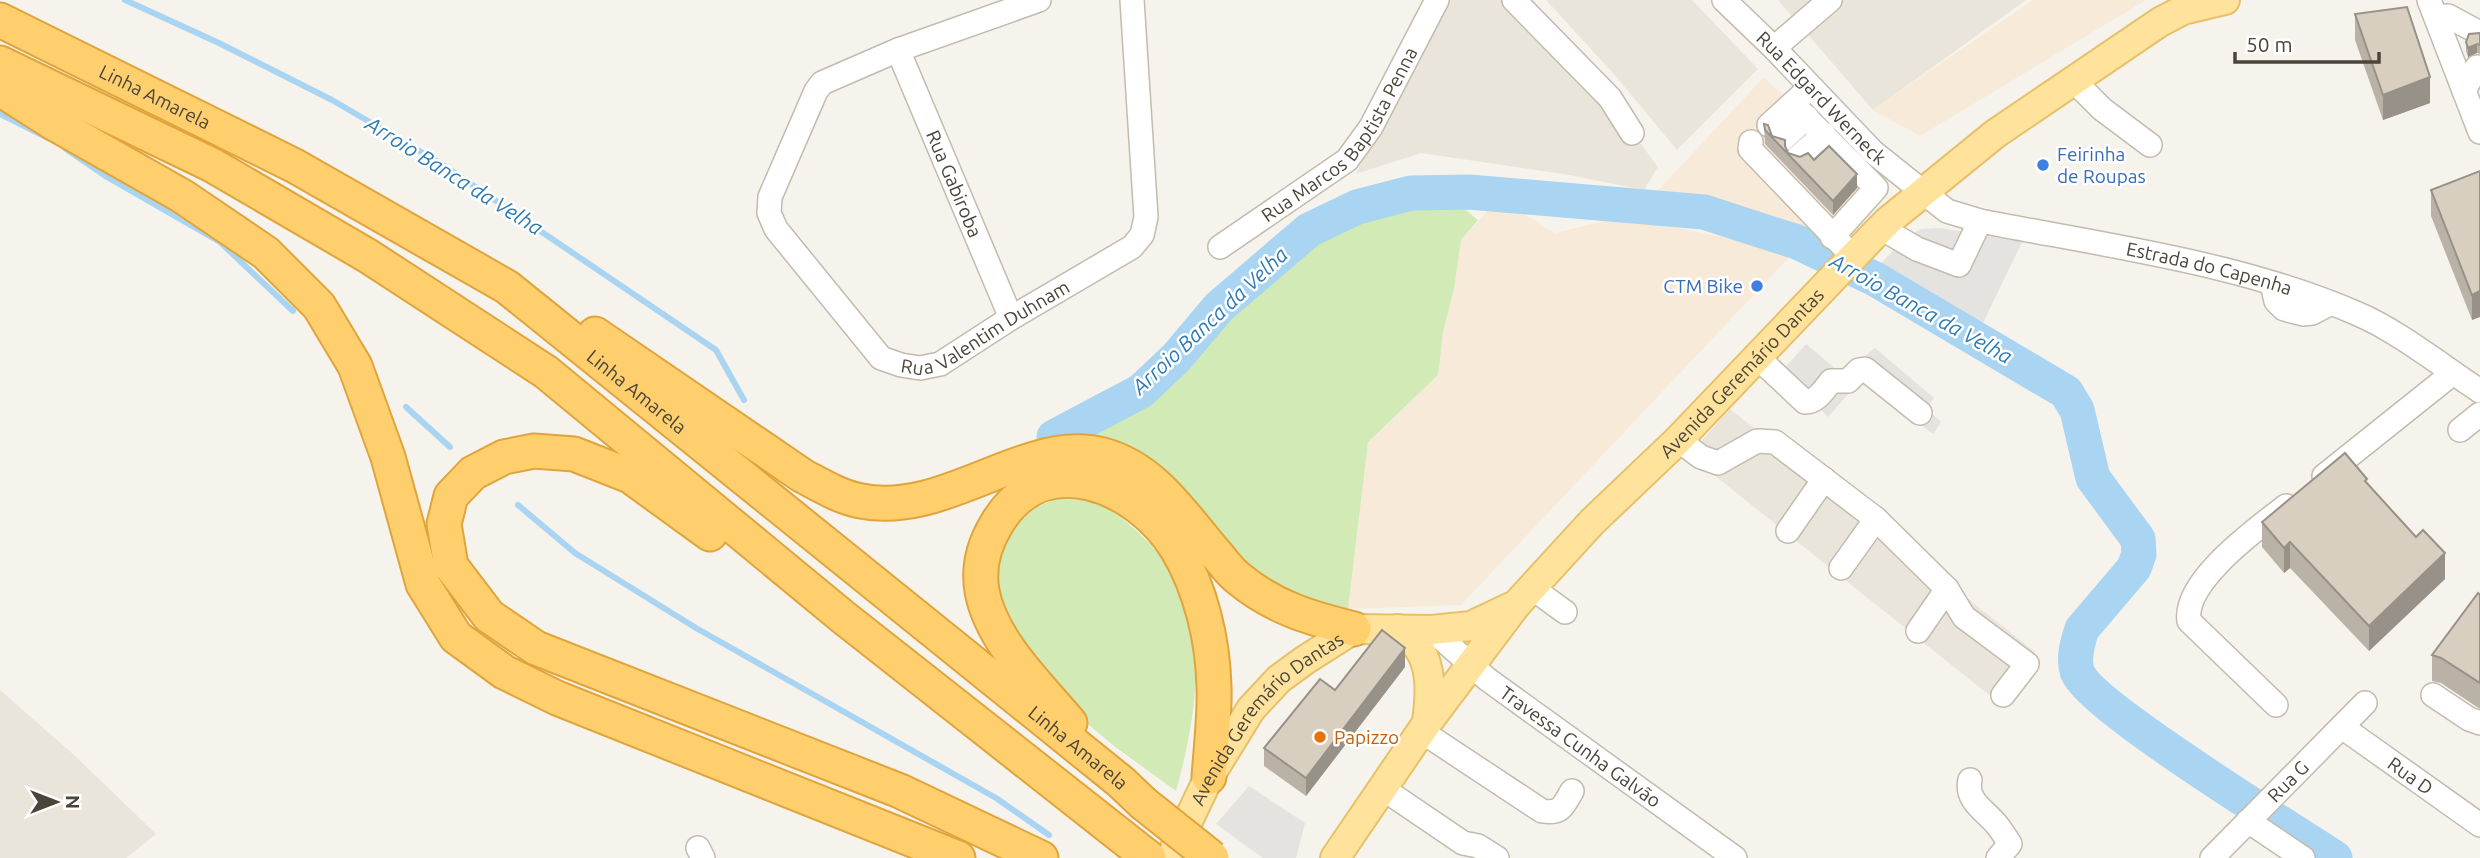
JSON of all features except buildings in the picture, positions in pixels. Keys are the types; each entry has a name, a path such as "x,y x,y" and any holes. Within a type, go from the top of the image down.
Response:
{"highway":[{"name":"Linha Amarela","path":"0,20 295,166 507,287 1212,858"},
{"name":"Linha Amarela","path":"0,63 212,165 368,256 546,372 843,617 1117,832 1164,856"},
{"path":"0,89 55,124 182,196 266,253 320,306 355,366 387,457 423,584 456,636 504,672 557,698 957,858"},
{"path":"507,287 598,335 803,477 838,495 872,503 911,502 939,496 1034,459 1061,453 1102,454 1126,464 1150,479 1179,508 1236,577 1264,597 1292,612 1354,629"},
{"path":"843,617 759,569 630,476 574,454 534,451 505,457 473,474 451,496 444,524 451,565 489,616 536,648 900,791 1041,858"},
{"path":"1132,792 1009,650 992,619 982,592 981,567 987,540 1000,518 1018,498 1041,486 1061,480 1085,481 1109,488 1132,502 1160,527 1177,550 1193,584 1205,621 1212,659 1214,688 1209,777"}],"main road":[{"name":"Avenida Geremário Dantas","path":"1335,858 1424,727 1524,596 1592,522 1678,440 1881,228 1984,142 2160,22 2183,10 2225,0"},
{"name":"Avenida Geremário Dantas","path":"1164,856 1251,709 1279,679 1354,629 1432,630 1471,626 1524,596"},
{"path":"1398,629 1412,637 1424,660 1431,697 1424,727"}],"street":[{"name":"Rua Valentim Duhnam","path":"1040,0 898,50 822,83 816,91 770,197 769,213 776,229 881,358 920,368 940,364 1011,318 1132,247 1142,235 1146,217 1132,0"},
{"name":"Rua Marcos Baptista Penna","path":"1220,247 1347,160 1371,127 1437,0"},
{"path":"1514,0 1610,98 1632,133"},
{"name":"Rua Edgard Werneck","path":"1724,0 1774,48 1872,152 1922,193"},
{"path":"1774,48 1830,0"},
{"path":"2432,9 2474,30"},
{"path":"2432,9 2480,132"},
{"name":"Rua Gabiroba","path":"898,50 1011,318"},
{"path":"2464,91 2477,67"},
{"path":"2074,81 2102,109 2150,145"},
{"path":"1776,133 1800,111 1810,87"},
{"path":"1800,111 1824,134 1860,182 1875,186 1875,189 1815,216"},
{"path":"1798,157 1824,134"},
{"path":"1759,153 1853,257"},
{"name":"Estrada do Capenha","path":"1922,193 1947,211 1980,221 2206,266 2331,303 2361,315 2471,384"},
{"path":"1881,228 1917,250 1958,265 1980,221"},
{"path":"1756,356 1805,402 1816,399 1831,381 1848,381 1859,370 1865,369 1920,413"},
{"path":"2276,705 2189,621 2188,612 2205,577 2240,543 2307,489 2471,384"},
{"path":"2460,430 2480,414"},
{"path":"1678,440 1701,457 1718,463 1757,441 1775,442 1876,519 1947,589 1964,617 2026,664 2003,695"},
{"path":"1788,531 1824,479"},
{"path":"1841,568 1876,519"},
{"path":"1918,631 1947,589"},
{"path":"1524,596 1565,612"},
{"name":"Travessa Cunha Galvão","path":"1432,630 1487,679 1735,858"},
{"path":"2433,695 2469,719 2480,723"},
{"name":"Rua G","path":"2213,858 2365,702"},
{"path":"1424,727 1542,811 1553,813 1562,808 1572,791"},
{"name":"Rua D","path":"2342,727 2478,821"},
{"path":"1970,780 1969,793 1976,805 1997,825 2010,844 1998,858"},
{"path":"1382,788 1463,843 1478,846 1497,858"},
{"path":"2248,821 2303,858"}],"shaded area":[{"path":"1451,0 1505,0 1592,78 1658,167 1644,190 1570,175 1421,153 1356,174 1399,84"},
{"path":"1546,0 1692,0 1758,69 1677,150 1614,74"},
{"path":"1778,0 2026,0 1873,110"},
{"path":"2033,0 2146,0 1920,136 1873,110"},
{"path":"1764,77 1881,189 1829,249 1652,197"},
{"path":"1499,199 1555,233 1622,217 1795,251 1461,605 1348,609 1368,442 1438,375 1461,240"},
{"path":"1941,228 2022,242 1981,327 1877,268 1901,242 1921,229"},
{"path":"1806,344 1842,374 1875,348 1934,398 1926,408 1941,422 1933,434 1862,378 1828,417 1782,371"},
{"path":"1730,409 2035,652 1994,699 1689,455"},
{"path":"0,690 74,755 156,834 126,858 0,858"},
{"path":"1249,786 1305,823 1296,858 1263,858 1216,824"}],"green space":[{"path":"1440,189 1478,220 1461,240 1454,289 1443,333 1438,375 1368,442 1348,609 1283,594 1230,554 1186,492 1154,462 1112,442 1076,436 1323,221"},
{"path":"1065,496 1093,500 1132,526 1161,558 1178,593 1191,635 1195,659 1195,691 1191,726 1176,791 1083,720 1018,644 993,578 999,543 1015,524 1038,506"}],"waterway":[{"name":"Arroio Banca da Velha","path":"125,0 219,43 332,100 440,163 716,350 744,400"},
{"path":"0,114 48,138"},
{"path":"66,149 107,177 220,242 293,311"},
{"name":"Arroio Banca da Velha","path":"1054,437 1141,391 1176,358 1219,307 1309,230 1357,207 1411,193 1469,192 1704,212 1797,242 1875,279 2066,392 2077,410 2093,478 2138,539 2139,554 2134,568 2082,629 2076,655 2077,671 2090,688 2116,711 2153,738 2335,858"},
{"path":"406,407 450,447"},
{"path":"518,505 575,553 696,628 996,798 1049,835"}],"place":[{"name":"Feirinha de Roupas","path":"2043,165"},
{"name":"CTM Bike","path":"1757,286"},
{"name":"Papizzo","path":"1320,737"}]}
